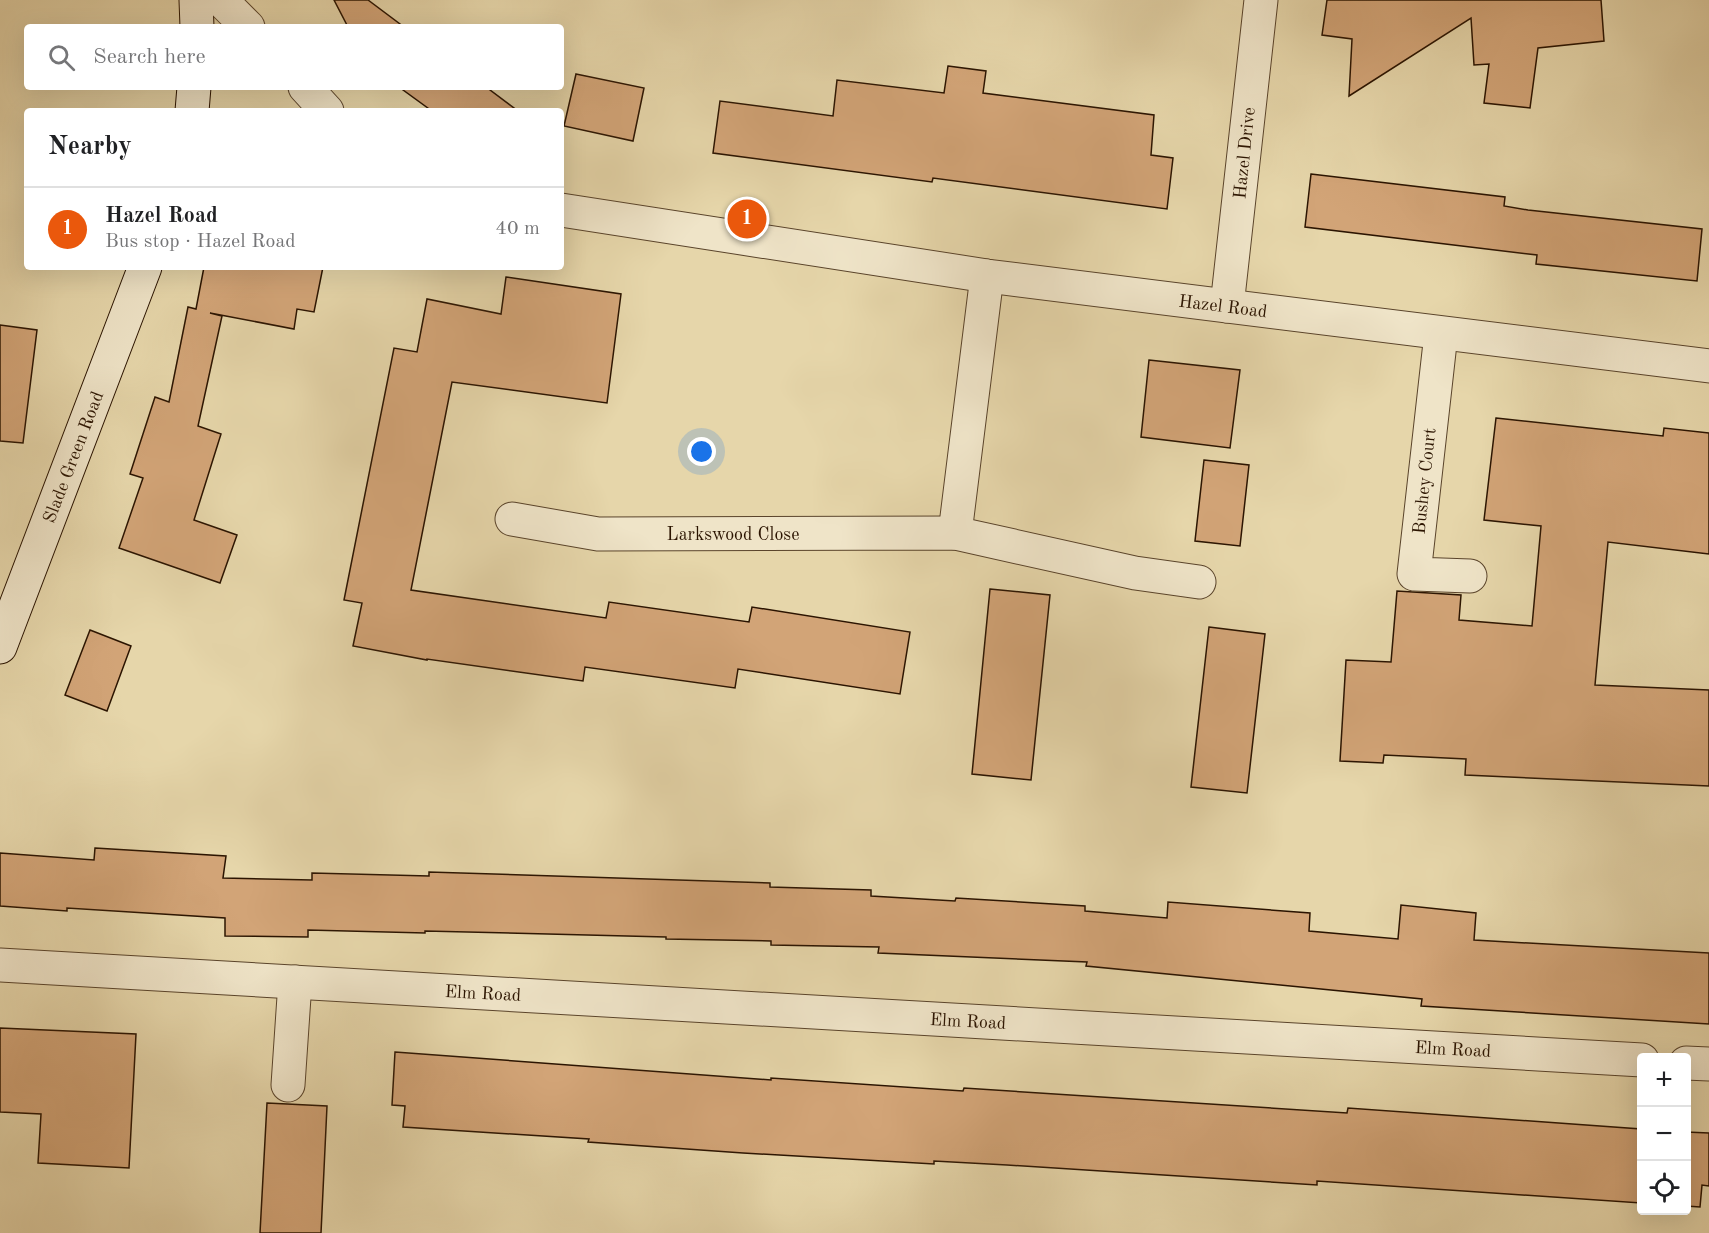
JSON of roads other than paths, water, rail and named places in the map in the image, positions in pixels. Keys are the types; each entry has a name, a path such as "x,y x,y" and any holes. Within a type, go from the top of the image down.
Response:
{"street":[{"path":"196,0 196,24"},
{"path":"221,0 245,24"},
{"name":"Hazel Drive","path":"1227,306 1261,0"},
{"path":"192,108 195,90"},
{"path":"307,90 324,108"},
{"name":"Hazel Road","path":"564,210 987,276 1709,366"},
{"name":"Slade Green Road","path":"0,646 144,270"},
{"path":"955,533 987,276"},
{"name":"Bushey Court","path":"1441,334 1414,574 1470,576"},
{"name":"Larkswood Close","path":"512,519 598,534 955,533 1135,573 1199,582"},
{"name":"Elm Road","path":"0,965 1637,1060"},
{"path":"288,1085 295,982"},
{"path":"1691,1063 1709,1064"}],"place":[{"name":"Hazel Road","path":"747,219"}]}
